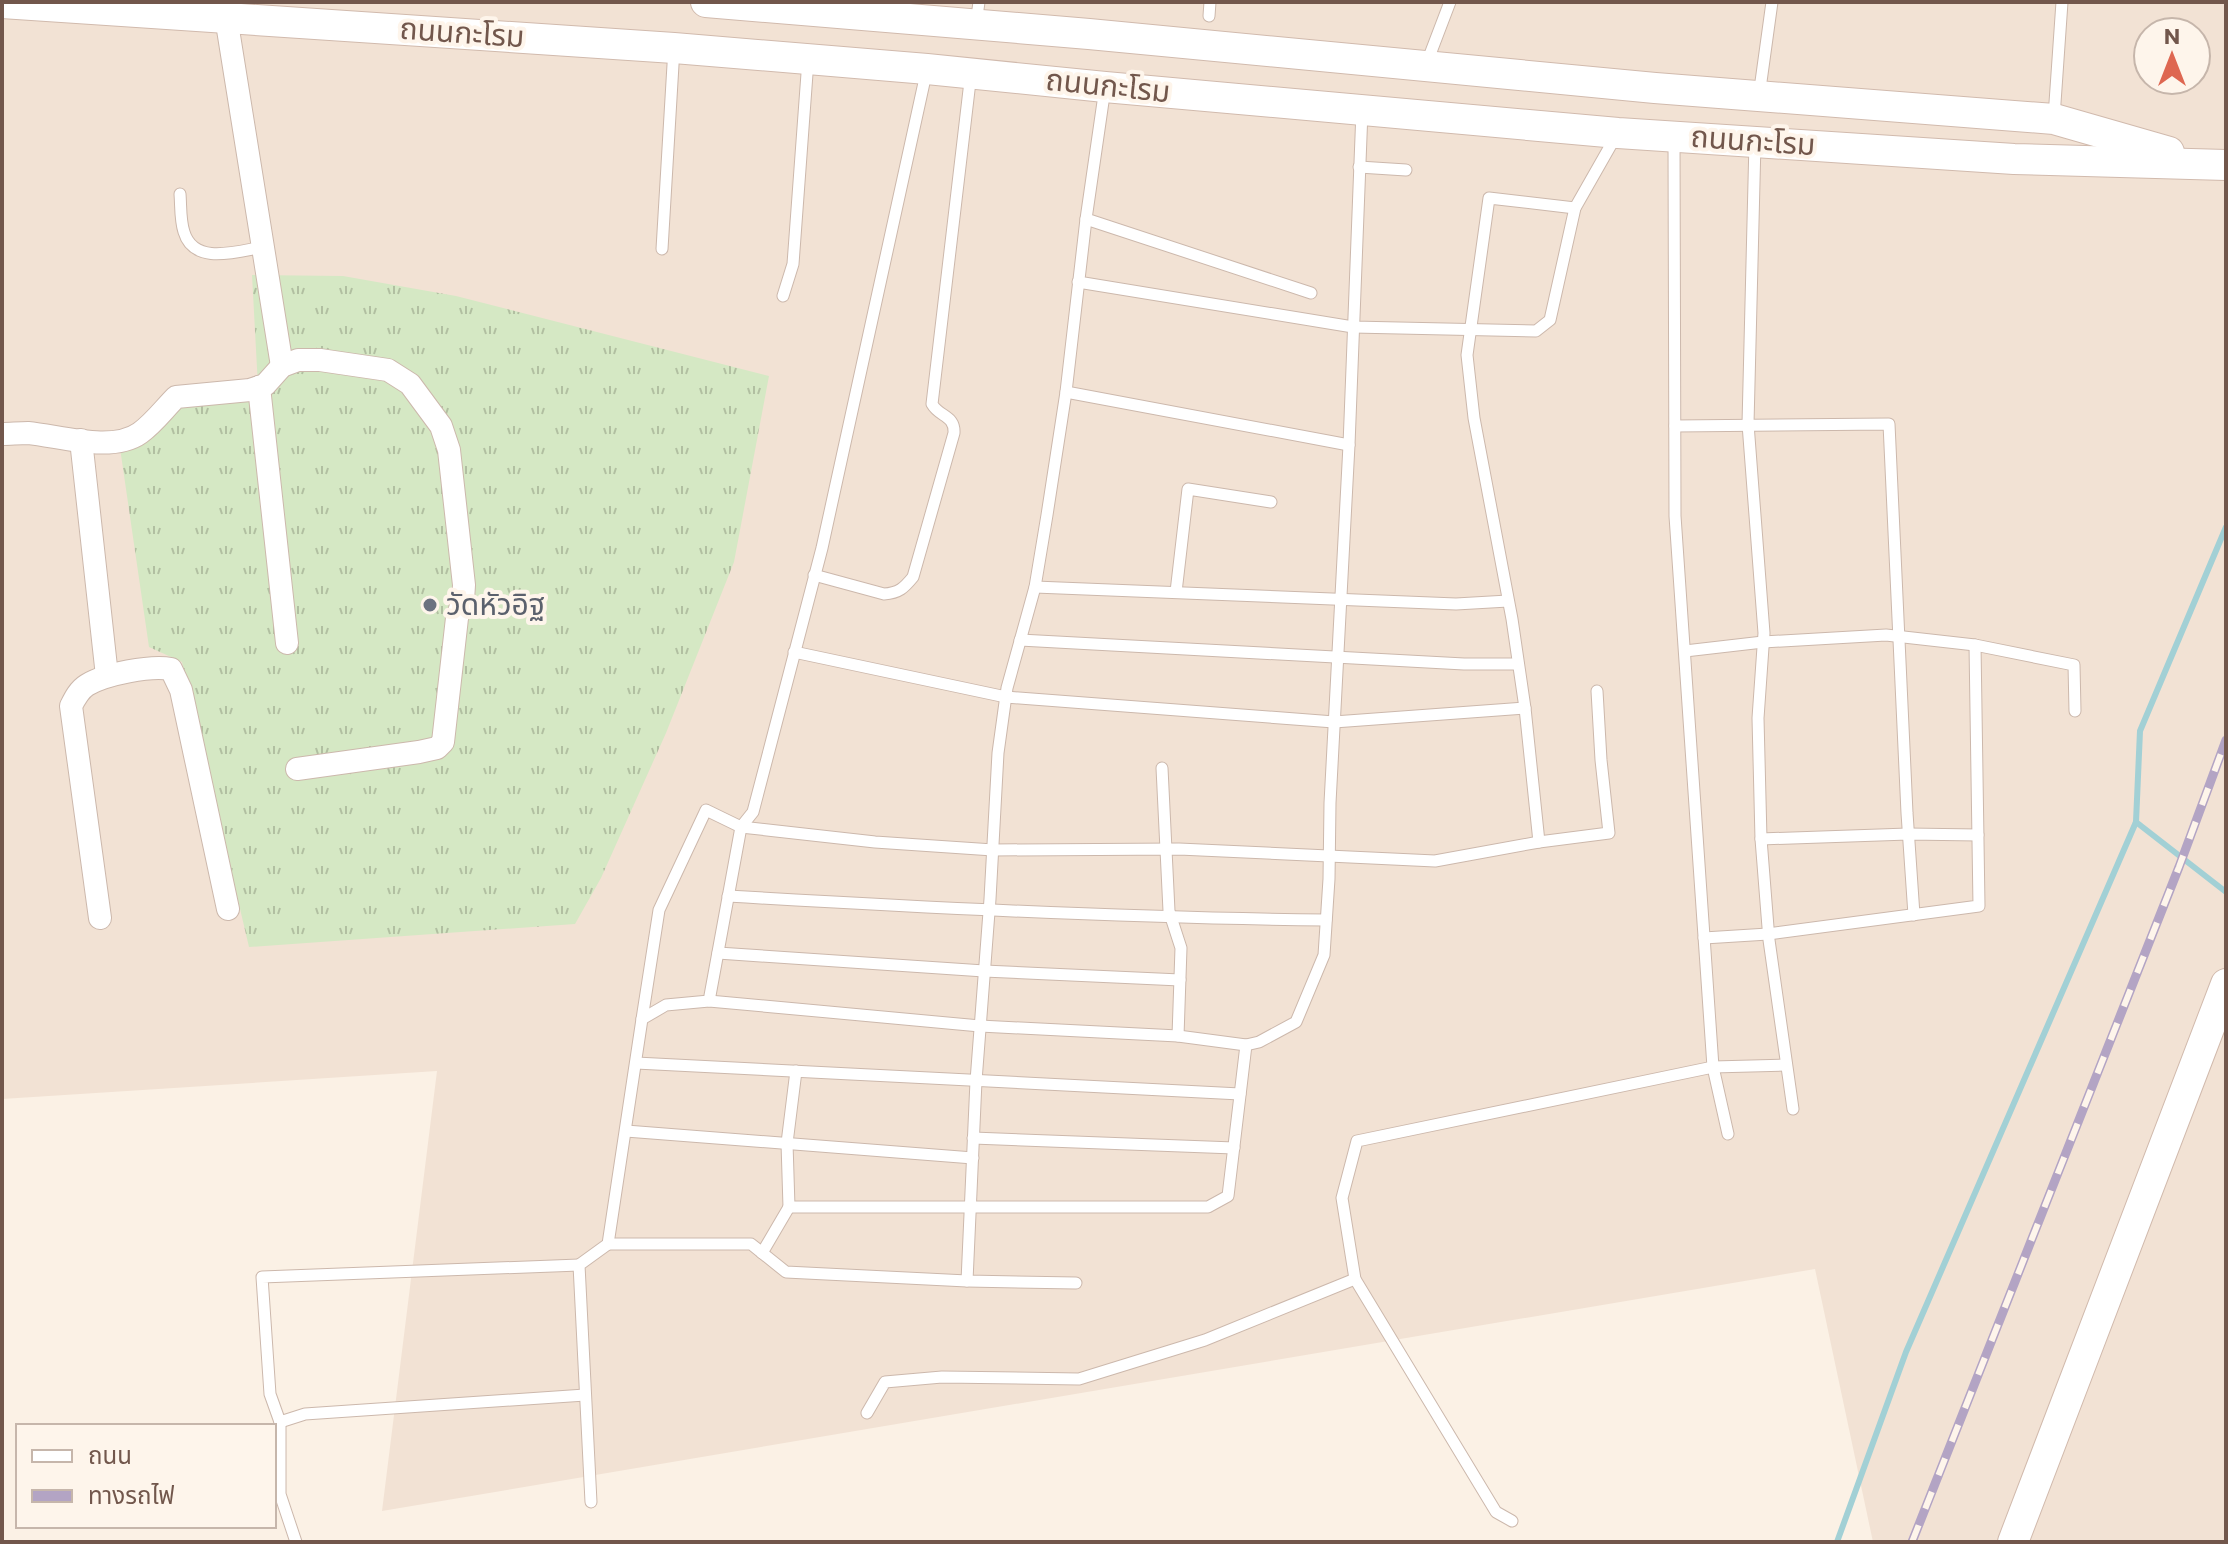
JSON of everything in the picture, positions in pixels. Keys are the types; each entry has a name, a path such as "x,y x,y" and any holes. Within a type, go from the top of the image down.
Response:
{"main road":[{"name":"ถนนกะโรม","path":"706,2 977,13 1425,67 2054,119 2220,164"},
{"name":"ถนนกะโรม","path":"2,3 674,48 1618,133 2014,159 2220,164"},
{"path":"972,73 977,13"},
{"path":"1755,141 1759,97"},
{"path":"2013,1542 2226,984"}],"street":[{"path":"226,17 282,366"},
{"path":"2,434 24,433 108,442 137,436 176,397 259,387 265,385 282,366 298,360 320,360 388,370 410,384 441,426 449,450 464,585 457,618 443,742 437,748 419,752 297,769"},
{"path":"259,387 287,643"},
{"path":"81,440 107,676"},
{"path":"100,918 71,706 85,686 107,676 162,667 171,669 181,690 228,909"}],"lane":[{"path":"1209,16 1210,2"},
{"path":"1425,67 1450,2"},
{"path":"1759,97 1772,2"},
{"path":"2054,119 2062,2"},
{"path":"662,249 674,48"},
{"path":"783,296 795,255 808,59"},
{"path":"709,1001 741,827 753,812 822,548 927,69"},
{"path":"814,575 884,594 904,588 913,577 954,433 949,417 937,412 932,404 972,73"},
{"path":"967,1281 976,1081 998,753 1006,697 1035,587 1066,392 1105,87"},
{"path":"642,1019 666,1005 709,1001 980,1026 1178,1036 1246,1045 1259,1042 1296,1022 1324,955 1362,110"},
{"path":"1078,282 1353,327 1536,331 1550,320 1575,208 1618,133"},
{"path":"1674,136 1675,516 1713,1067 1728,1134"},
{"path":"1755,141 1748,424 1763,642 1758,718 1761,839 1768,934 1793,1109"},
{"path":"1359,167 1406,170"},
{"path":"180,194 184,232 191,245 201,252 216,254 263,247"},
{"path":"1539,842 1525,708 1474,418 1467,355 1489,198 1575,208"},
{"path":"1086,219 1311,293"},
{"path":"1066,392 1349,445"},
{"path":"1675,426 1889,424 1914,915"},
{"path":"1176,592 1188,489 1271,502"},
{"path":"1035,587 1456,604 1508,601"},
{"path":"1685,651 1763,642 1886,635 1975,645 2074,665 2075,711"},
{"path":"1020,640 1338,658 1518,664"},
{"path":"1704,938 1768,934 1979,906 1975,645"},
{"path":"794,652 1006,697 1334,722 1525,708"},
{"path":"608,1244 659,910 706,810 741,827 875,842 993,850 1165,849 1435,861 1609,833 1597,691"},
{"path":"1162,768 1169,911 1181,948 1178,1036"},
{"path":"1761,839 1978,835"},
{"path":"728,896 989,911 1326,920"},
{"path":"718,953 984,971 1180,980"},
{"path":"789,1207 1208,1207 1228,1196 1246,1045"},
{"path":"636,1063 1240,1094"},
{"path":"1512,1521 1496,1512 1355,1279 1342,1198 1357,1141 1713,1067 1786,1065"},
{"path":"762,1253 789,1207 787,1143 796,1071"},
{"path":"626,1131 973,1158"},
{"path":"973,1138 1234,1148"},
{"path":"296,1542 280,1494 280,1422 270,1394 262,1277 579,1265 608,1244 751,1244 786,1272 1076,1283"},
{"path":"579,1265 591,1502"},
{"path":"867,1413 885,1382 942,1377 1079,1379 1205,1340 1355,1279"},
{"path":"280,1422 305,1414 585,1395"}],"shaded area":[{"path":"2,2 2226,2 2226,1542 1873,1542 1815,1269 382,1511 437,1071 2,1099"}],"green space":[{"name":"วัดหัวอิฐ","path":"252,275 343,276 456,296 769,376 734,562 666,733 601,878 575,924 249,947 182,662 149,647 119,441 186,395 258,387"}],"waterway":[{"path":"1837,1542 1906,1352 2136,822 2140,731 2226,527"},
{"path":"2136,822 2226,892"}],"railway":[{"path":"1912,1542 2179,867 2226,740"}],"place":[{"name":"วัดหัวอิฐ","path":"430,605"}]}
